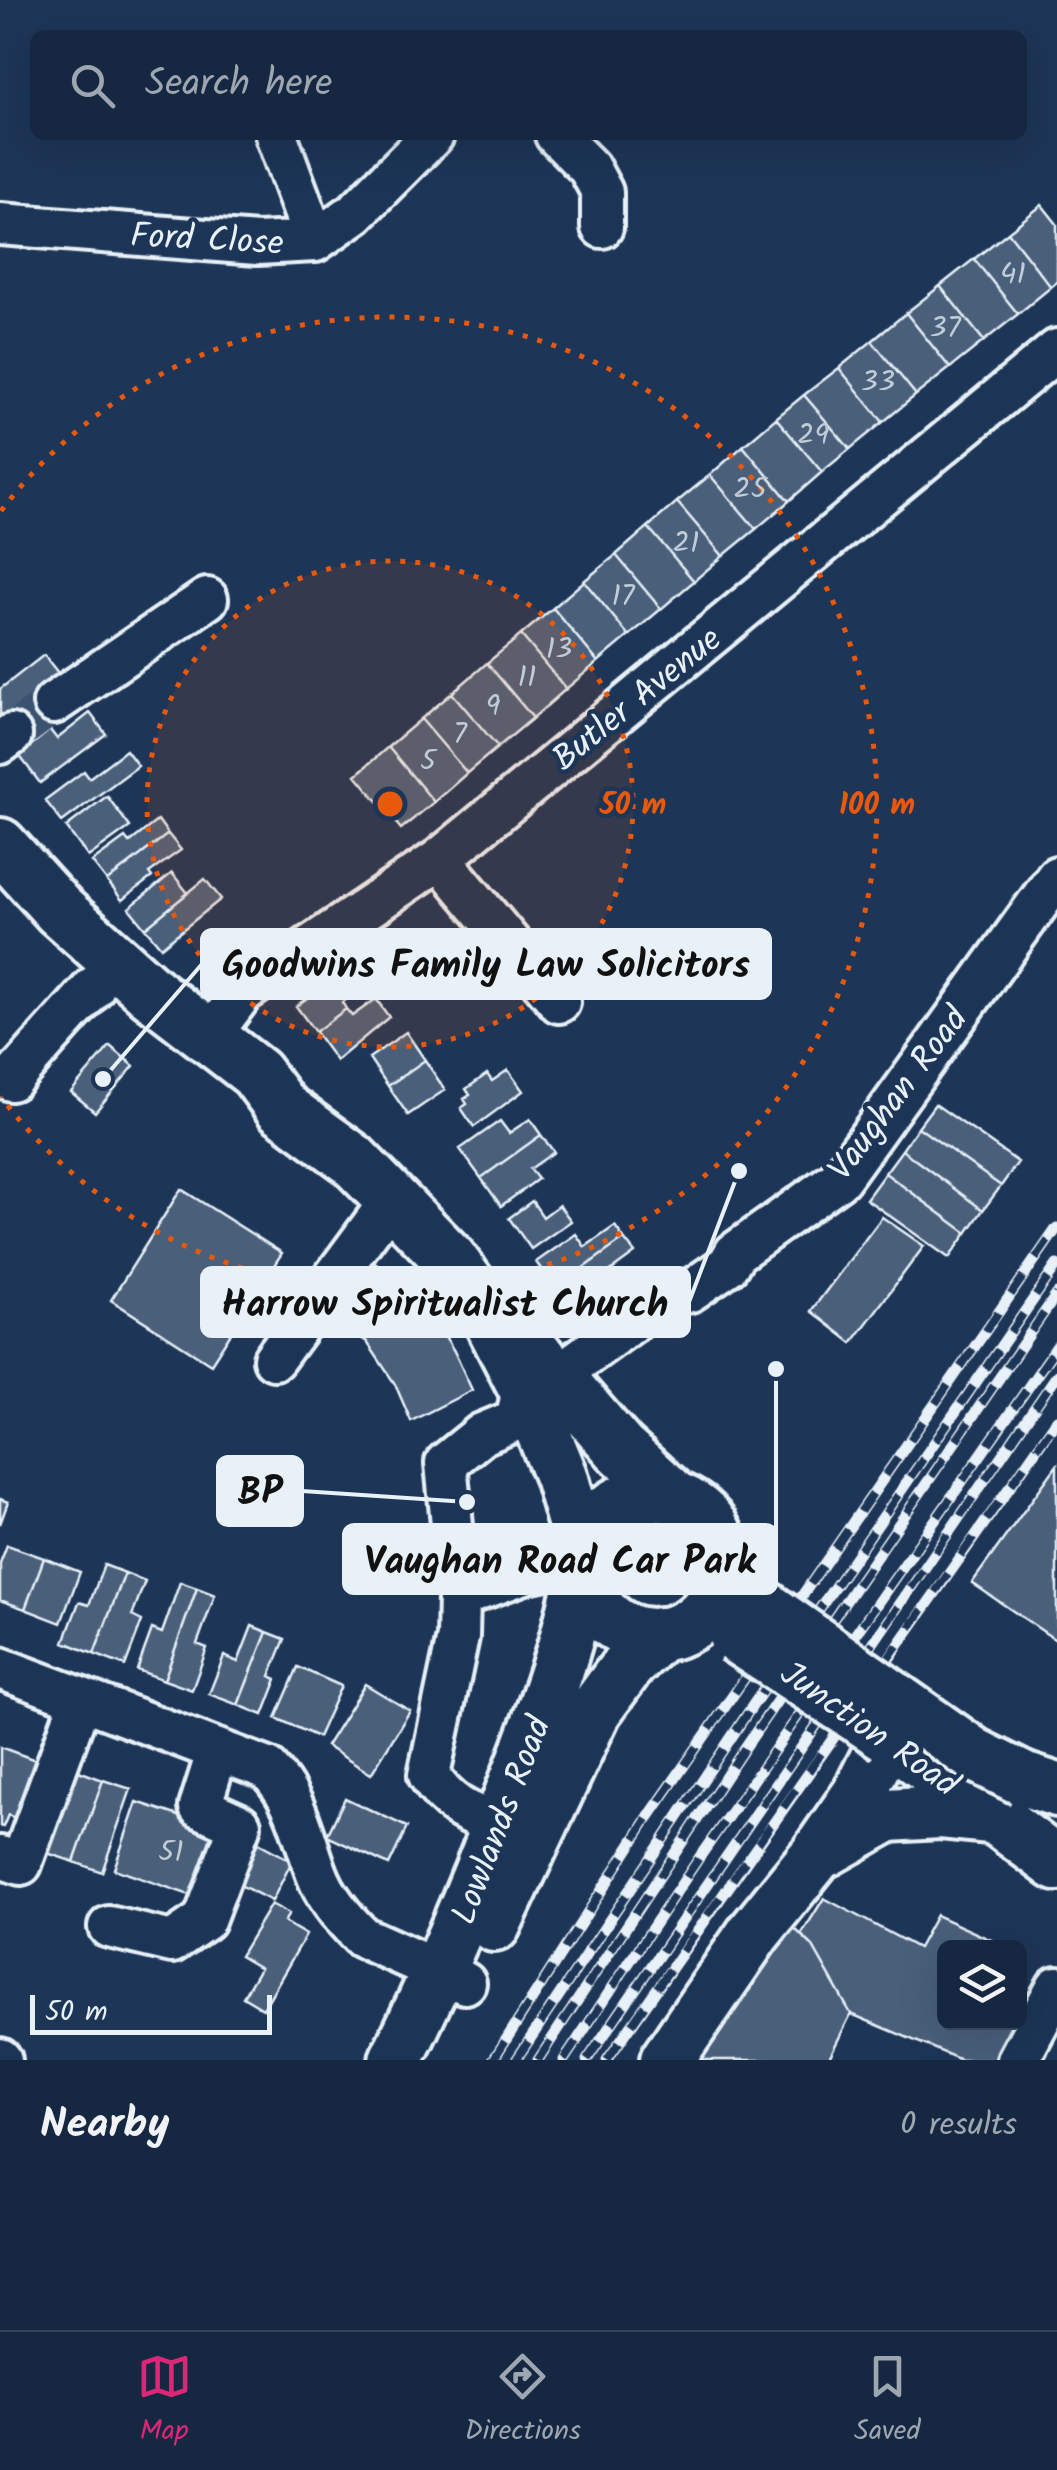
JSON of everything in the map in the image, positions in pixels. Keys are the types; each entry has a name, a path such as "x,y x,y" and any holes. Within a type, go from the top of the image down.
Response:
{"main road":[{"path":"0,845 59,910 152,992 256,1073 282,1108 352,1159 434,1240 541,1381 673,1497"},
{"path":"59,910 94,987 158,1042 238,1100 282,1108"},
{"path":"541,1381 590,1598 608,1619 644,1634 664,1634 694,1623 722,1582 724,1558 713,1526 695,1507 673,1497 651,1494 614,1507 597,1524 582,1561"},
{"name":"Junction Road","path":"724,1558 740,1582 749,1621 888,1736 1026,1796"},
{"name":"Lowlands Road","path":"517,1834 582,1561"},
{"name":"Junction Road","path":"664,1634 749,1621 973,1754 1026,1796 1057,1864"},
{"name":"Lowlands Road","path":"422,2060 452,1977 517,1834 628,1664 664,1634"},
{"path":"667,2060 753,1934 816,1856 858,1794 888,1736"},
{"path":"816,1856 888,1815 939,1812 1026,1796"},
{"name":"Lowlands Road","path":"396,2060 452,1977"}],"street":[{"path":"278,140 315,241"},
{"name":"Ford Close","path":"0,224 257,244 315,241 355,213 428,140"},
{"path":"561,140 589,168 602,192 602,227"},
{"name":"Butler Avenue","path":"210,1036 243,992 440,860 1057,350"},
{"path":"54,703 207,598"},
{"path":"440,860 559,1002"},
{"name":"Vaughan Road","path":"541,1381 666,1298 690,1290 728,1265 735,1253 840,1178 1057,877"},
{"path":"11,1080 94,987"},
{"path":"274,1359 392,1200"},
{"path":"517,1834 442,1796 430,1774 458,1637 459,1597 446,1463 482,1434 516,1420 541,1381"},
{"path":"459,1597 527,1572 582,1561"},
{"path":"0,1668 268,1770 288,1790 318,1878 352,1927 362,1937 452,1977"},
{"path":"0,1857 22,1864 81,1700"},
{"path":"109,1927 172,1942 204,1920 240,1824 200,1808 218,1750"},
{"path":"1018,2060 1057,1987"}],"building":[{"path":"1042,205 1057,224 1057,282 1051,287 1008,232"},
{"path":"1008,232 1051,287 1018,314 974,259"},
{"path":"974,259 1018,314 984,341 940,286"},
{"path":"940,286 984,341 950,368 906,313"},
{"path":"906,313 950,368 916,395 872,341"},
{"path":"872,341 916,395 883,422 839,368"},
{"path":"839,368 883,422 850,449 804,395"},
{"path":"804,395 850,449 822,472 776,418"},
{"path":"776,418 822,472 789,501 743,446"},
{"path":"743,446 789,501 756,529 710,475"},
{"path":"710,475 756,529 723,556 677,502"},
{"path":"677,502 723,556 694,581 648,527"},
{"path":"648,527 694,581 661,609 616,555"},
{"path":"616,555 661,609 629,636 584,581"},
{"path":"584,581 629,636 598,662 553,608"},
{"path":"553,608 598,662 566,689 521,635"},
{"path":"521,635 566,689 533,718 487,663"},
{"path":"44,655 65,682 59,710 17,743 0,724 0,689"},
{"path":"487,663 533,718 498,747 452,693"},
{"path":"452,693 498,747 467,773 421,719"},
{"path":"90,713 106,734 40,783 19,755 50,730 57,739"},
{"path":"421,719 467,773 434,802 388,747"},
{"path":"388,747 434,802 401,829 356,775"},
{"path":"126,750 138,766 62,822 45,800 84,771 89,778"},
{"path":"107,796 130,827 88,857 66,827"},
{"path":"158,820 168,834 107,881 92,862 125,838 129,843"},
{"path":"168,834 181,850 149,873 152,877 122,900 107,881"},
{"path":"172,873 188,893 145,928 129,908"},
{"path":"205,879 221,899 161,947 145,928"},
{"path":"350,967 364,986 342,1002 346,1009 315,1032 296,1006"},
{"path":"376,999 389,1017 336,1061 315,1032 346,1009 352,1016"},
{"path":"406,1032 425,1060 388,1086 369,1058"},
{"path":"110,1046 134,1066 95,1112 71,1092"},
{"path":"425,1060 445,1090 408,1115 388,1086"},
{"path":"508,1070 523,1091 474,1127 461,1108 470,1095 466,1089 487,1074 492,1081"},
{"path":"935,1104 1018,1162 1001,1186 918,1127"},
{"path":"530,1119 541,1135 481,1178 460,1149 500,1121 509,1133"},
{"path":"918,1127 1001,1186 983,1210 902,1150"},
{"path":"541,1135 554,1152 530,1169 538,1179 501,1206 481,1178"},
{"path":"902,1150 983,1210 967,1233 885,1173"},
{"path":"885,1173 967,1233 949,1258 866,1199"},
{"path":"181,1189 282,1253 211,1364 111,1300"},
{"path":"532,1201 543,1217 559,1205 571,1221 531,1249 509,1218"},
{"path":"882,1217 924,1246 852,1343 811,1311"},
{"path":"615,1226 624,1239 555,1288 536,1262 576,1234 585,1247"},
{"path":"624,1239 635,1253 605,1275 613,1286 574,1314 555,1288"},
{"path":"365,1255 410,1288 428,1308 472,1390 411,1421 395,1384 367,1342 324,1312"},
{"path":"1057,1465 1057,1641 972,1583"},
{"path":"0,1499 8,1502 0,1524"},
{"path":"7,1545 44,1558 25,1609 0,1600 0,1563"},
{"path":"44,1558 80,1572 61,1623 25,1609"},
{"path":"104,1565 125,1573 94,1654 64,1642 79,1602 89,1605"},
{"path":"125,1573 145,1581 132,1616 142,1621 125,1666 94,1654"},
{"path":"180,1582 197,1588 164,1680 137,1670 152,1629 162,1633"},
{"path":"197,1588 215,1595 197,1644 207,1648 192,1690 164,1680"},
{"path":"252,1626 267,1632 238,1705 209,1694 224,1656 238,1662"},
{"path":"267,1632 285,1639 270,1676 277,1679 263,1715 238,1705"},
{"path":"298,1667 341,1686 318,1737 276,1718"},
{"path":"365,1684 410,1711 371,1774 326,1746"},
{"path":"0,1747 41,1762 19,1820 8,1815 3,1827 0,1826"},
{"path":"76,1770 103,1780 74,1862 47,1853"},
{"path":"103,1780 131,1789 102,1872 74,1862"},
{"path":"345,1798 407,1827 389,1865 327,1836"},
{"path":"137,1802 227,1832 204,1900 114,1869"},
{"path":"253,1840 292,1861 272,1901 232,1881"},
{"path":"824,1898 918,1948 936,1915 991,1940 937,1940 937,2030 1015,2030 1001,2060 961,2060 851,2014 812,1945 801,1935"},
{"path":"271,1904 289,1914 284,1922 306,1935 263,2009 243,1997 260,1968 240,1956"},
{"path":"793,1927 812,1945 851,2014 828,2060 698,2060"}],"tunnel":[{"path":"11,735 54,703"}],"railway":[{"path":"493,2060 650,1815 1057,1228"},
{"path":"516,2060 753,1705 1057,1265"},
{"path":"538,2060 744,1749 1057,1294"},
{"path":"564,2060 701,1855 1057,1346"},
{"path":"587,2060 1057,1375"},
{"path":"607,2060 1057,1420"}],"place":[{"name":"Goodwins Family Law Solicitors","path":"103,1079"},
{"name":"Harrow Spiritualist Church","path":"739,1171"},
{"name":"Vaughan Road Car Park","path":"776,1369"},
{"name":"BP","path":"467,1502"}]}
